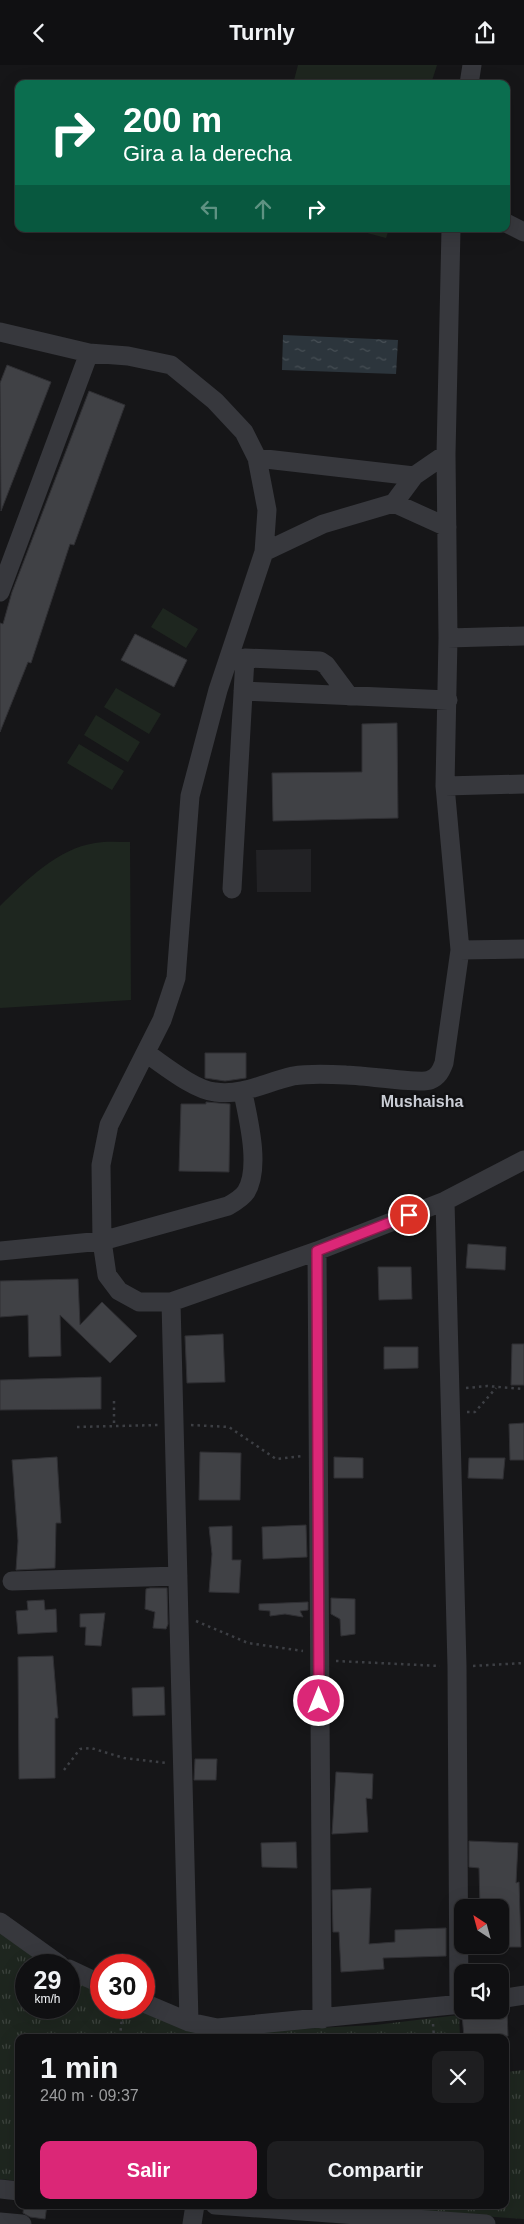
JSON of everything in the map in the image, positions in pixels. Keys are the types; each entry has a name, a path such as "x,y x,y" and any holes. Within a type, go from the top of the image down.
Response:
{"street":[{"path":"470,80 472,65"},
{"path":"510,225 524,231"},
{"path":"146,1053 177,1074 208,1091 243,1093 266,1083 295,1076 336,1075 424,1082 432,1080 438,1075 444,1063 460,949 446,786 448,638 446,454 452,232"},
{"path":"0,332 89,353 128,356 171,365 215,401 244,432 257,459 267,509 264,552 218,690 190,796 176,978 162,1021 109,1125 101,1165 102,1241 107,1275 119,1291 139,1302 171,1301 317,1251 446,1201 524,1160"},
{"path":"0,591 89,353"},
{"path":"264,552 323,524 394,503 414,477 446,454"},
{"path":"257,459 414,477"},
{"path":"394,503 447,527"},
{"path":"448,638 524,636"},
{"path":"232,889 244,661 247,656 320,661 326,665 349,695"},
{"path":"243,691 448,700"},
{"path":"446,786 524,784"},
{"path":"460,949 524,949"},
{"path":"0,1251 102,1241 228,1206 245,1194 252,1173 249,1123 243,1093"},
{"path":"446,1201 457,1666 461,1964"},
{"path":"317,1251 319,1454 318,1661 322,2019"},
{"path":"171,1301 189,2022"},
{"path":"12,1581 178,1577"},
{"path":"0,1922 45,1954"},
{"path":"509,1998 524,1995"},
{"path":"155,2008 189,2022 217,2028 454,2005"},
{"path":"0,2189 15,2191"},
{"path":"192,2224 194,2209"},
{"path":"272,2209 486,2224"}],"path":[{"path":"496,1387 473,1413 450,1401 470,1387 496,1387 524,1389"},
{"path":"114,1401 114,1426"},
{"path":"78,1427 174,1425 229,1427 276,1459 319,1454"},
{"path":"178,1614 248,1643 301,1650 318,1661 457,1666 524,1663"},
{"path":"64,1770 80,1749 91,1748 124,1758 182,1765"},
{"path":"120,2034 122,2019"}],"shaded area":[{"path":"311,849 311,892 257,892 256,850"}],"green space":[{"path":"298,65 437,65 432,80 294,80"},
{"path":"363,232 388,232 386,238"},
{"path":"163,608 198,629 186,648 151,627"},
{"path":"116,688 161,714 149,734 104,707"},
{"path":"96,715 140,742 128,762 84,735"},
{"path":"79,744 124,771 112,790 67,763"},
{"path":"130,842 131,1000 0,1008 0,906 43,867 68,852 81,846 95,843"},
{"path":"0,1925 38,1954 15,1954 15,2019 80,2019 80,1979 90,1983 90,2019 155,2019 155,2013 223,2033 375,2025 454,2016 454,2019 459,2019 460,2034 15,2034 15,2181 0,2179"},
{"path":"524,2070 524,2219 378,2209 509,2209 509,2072"}],"water":[{"path":"283,335 398,340 396,374 282,370"}],"building":[{"path":"7,365 51,382 1,511 0,383"},
{"path":"89,391 125,405 74,545 70,544 31,663 28,662 0,732 0,623 3,624 12,592"},
{"path":"135,634 187,660 174,687 121,660"},
{"path":"397,723 398,818 273,821 272,773 362,772 362,724"},
{"path":"205,1053 246,1053 246,1078 225,1081 205,1078"},
{"path":"206,1102 230,1104 229,1172 179,1171 181,1104 206,1104"},
{"path":"468,1244 506,1247 505,1270 466,1268"},
{"path":"378,1267 411,1267 412,1299 379,1300"},
{"path":"78,1279 80,1325 102,1302 137,1336 110,1363 60,1315 61,1356 29,1357 28,1315 0,1317 0,1281"},
{"path":"223,1334 225,1382 187,1383 185,1336"},
{"path":"512,1344 524,1344 524,1385 511,1385"},
{"path":"384,1347 418,1347 418,1368 384,1369"},
{"path":"101,1377 101,1409 0,1410 0,1380"},
{"path":"524,1423 524,1460 510,1460 509,1424"},
{"path":"200,1452 241,1453 240,1500 199,1500"},
{"path":"57,1457 61,1523 56,1523 55,1568 16,1570 18,1541 12,1460"},
{"path":"334,1457 363,1458 363,1478 334,1478"},
{"path":"469,1458 505,1458 503,1479 468,1478"},
{"path":"306,1525 307,1557 263,1559 262,1527"},
{"path":"232,1526 232,1560 241,1560 239,1593 209,1592 212,1554 209,1527"},
{"path":"167,1588 168,1624 166,1629 153,1628 155,1612 145,1609 146,1589"},
{"path":"331,1598 355,1599 355,1634 341,1636 340,1619 331,1614"},
{"path":"44,1600 45,1610 56,1609 57,1632 18,1634 16,1611 28,1610 27,1601"},
{"path":"308,1602 308,1610 300,1611 303,1617 285,1614 270,1616 270,1611 259,1610 259,1604"},
{"path":"105,1613 101,1646 85,1645 86,1627 80,1627 80,1614"},
{"path":"53,1656 58,1718 55,1718 55,1778 19,1779 18,1657"},
{"path":"164,1687 165,1715 133,1716 132,1688"},
{"path":"195,1759 217,1759 216,1780 194,1780"},
{"path":"336,1772 373,1774 372,1799 366,1798 368,1832 332,1834"},
{"path":"469,1841 518,1843 516,1883 519,1882 521,1947 509,1947 509,1899 480,1899 479,1868 469,1867"},
{"path":"296,1842 297,1868 262,1867 261,1843"},
{"path":"371,1888 369,1944 395,1942 395,1930 446,1928 446,1956 383,1958 384,1969 341,1972 339,1932 333,1932 332,1890"},
{"path":"462,2019 507,2019 508,2034 464,2034"},
{"path":"24,2209 46,2209 45,2219 30,2217 23,2213"}],"district":[{"name":"Mushaisha","path":"422,1101"}],"route":[{"path":"319,1701 317,1251 409,1215"}]}
